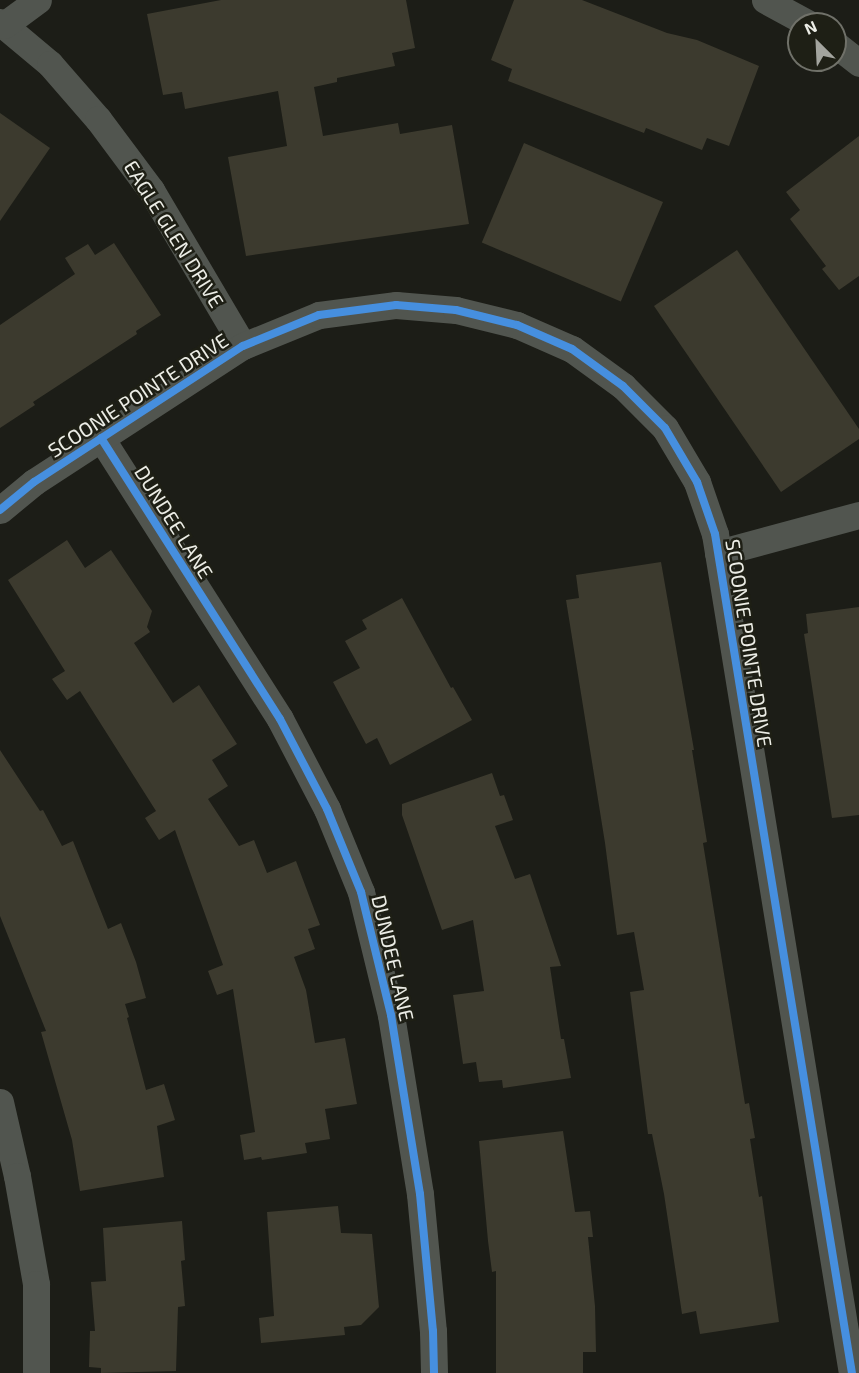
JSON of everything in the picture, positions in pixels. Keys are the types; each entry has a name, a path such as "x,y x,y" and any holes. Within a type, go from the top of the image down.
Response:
{"street":[{"path":"2,24 38,0"},
{"path":"765,0 787,12"},
{"name":"EAGLE GLEN DRIVE","path":"2,24 50,64 98,119 151,189 243,346"},
{"path":"847,54 859,63"},
{"name":"SCOONIE POINTE DRIVE","path":"0,510 34,482 243,346 318,315 396,305 456,310 517,325 572,349 623,386 665,428 698,482 718,553 852,1373"},
{"name":"DUNDEE LANE","path":"101,438 280,719 327,809 361,892 391,1015 420,1194 433,1331 434,1373"},
{"path":"718,553 859,515"},
{"path":"0,1102 17,1176 36,1284 36,1373"}],"building":[{"path":"221,0 406,0 415,48 392,53 395,66 337,78 337,82 314,87 323,136 398,123 400,134 452,125 469,224 246,256 228,157 287,146 278,91 185,109 182,92 163,95 147,14"},
{"path":"514,0 582,0 667,33 697,40 759,66 729,146 707,138 702,150 646,128 644,133 508,81 512,69 491,60"},
{"path":"0,113 50,148 0,221"},
{"path":"859,136 859,276 839,290 822,269 826,266 790,219 800,210 786,192"},
{"path":"524,143 663,202 621,301 482,242"},
{"path":"114,243 161,315 136,331 137,334 33,402 35,405 0,428 0,325 75,274 65,258 88,244 95,255"},
{"path":"737,250 859,429 859,439 781,492 654,306"},
{"path":"67,540 85,568 111,550 152,611 147,627 150,632 134,643 173,703 199,685 237,744 212,760 228,786 208,799 239,846 254,840 267,873 296,861 320,925 308,929 315,949 294,957 306,990 315,1043 345,1038 357,1104 325,1109 330,1139 305,1143 307,1153 262,1160 261,1157 244,1160 240,1135 255,1132 233,989 217,995 208,971 223,965 175,830 159,840 145,818 156,811 80,691 67,700 52,679 65,671 8,580"},
{"path":"661,562 694,750 692,750 707,842 703,843 745,1104 749,1103 755,1138 750,1139 759,1197 762,1196 779,1322 700,1334 696,1311 682,1314 664,1194 652,1134 648,1134 630,992 644,990 634,932 617,935 605,843 566,600 579,598 576,575"},
{"path":"402,598 451,688 453,687 472,720 390,765 377,738 366,744 333,682 360,668 345,641 367,629 362,620"},
{"path":"859,607 859,815 832,818 804,634 808,633 806,614"},
{"path":"0,750 40,811 43,810 62,846 73,841 108,929 121,923 136,962 146,998 125,1004 129,1017 127,1018 146,1090 164,1084 175,1120 157,1126 164,1177 80,1191 72,1140 41,1032 46,1031 0,916"},
{"path":"492,773 500,796 504,795 513,820 495,826 515,879 530,874 561,966 550,967 561,1039 564,1039 571,1078 503,1088 502,1080 479,1082 476,1062 463,1064 453,995 484,991 473,920 442,930 402,815 402,804"},
{"path":"563,1131 575,1212 590,1211 593,1237 588,1237 595,1306 596,1352 583,1352 583,1373 496,1373 496,1271 492,1272 479,1141"},
{"path":"338,1206 341,1233 372,1234 379,1307 361,1325 344,1327 345,1335 261,1343 259,1318 274,1316 267,1212"},
{"path":"182,1221 185,1260 181,1261 185,1306 178,1307 176,1371 101,1373 101,1368 89,1367 90,1331 95,1331 91,1282 106,1281 103,1228"}],"cycle path":[{"path":"0,510 34,482 243,346 319,315 396,305 456,310 517,325 572,349 623,386 665,428 697,482 715,534 852,1373"},
{"path":"101,438 280,719 327,809 361,892 391,1015 420,1194 433,1331 434,1373"}]}
